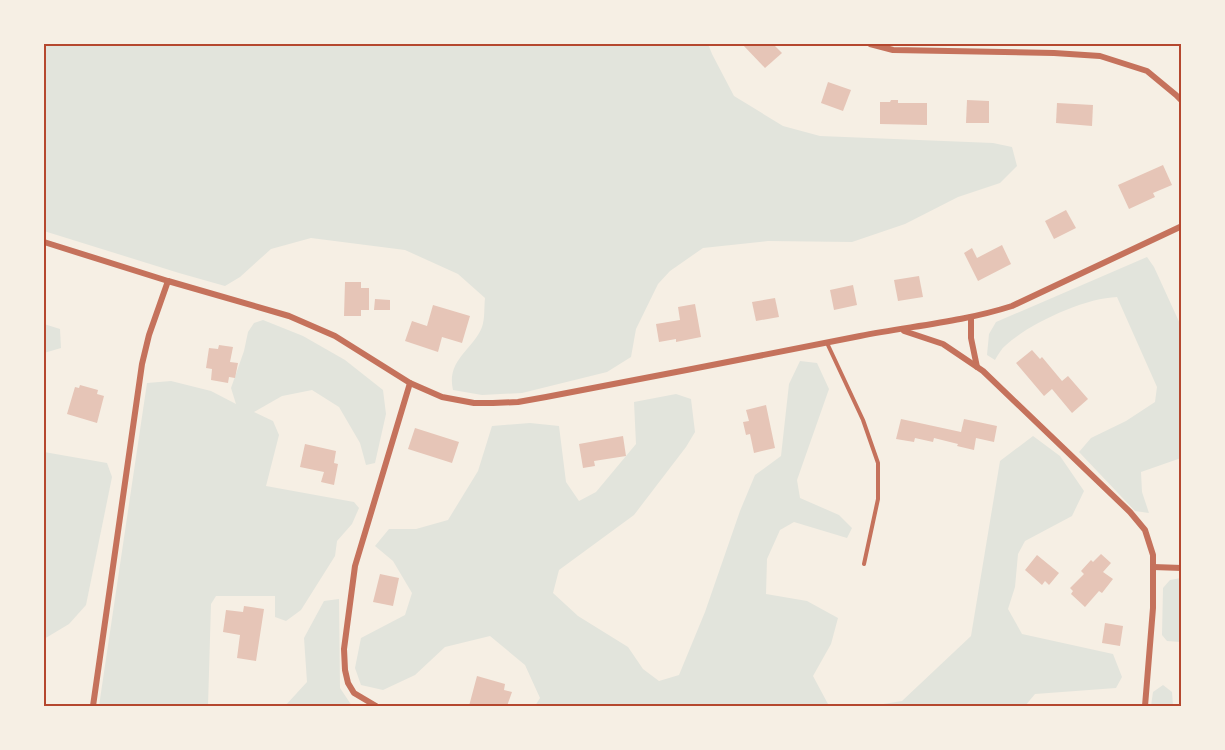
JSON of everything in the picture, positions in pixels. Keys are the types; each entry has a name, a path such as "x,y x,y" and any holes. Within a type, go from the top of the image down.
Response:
{"street":[{"path":"870,44 893,50 1100,56 1147,71 1182,101"},
{"path":"44,242 168,281 267,308 335,336 410,383 431,393 474,403 518,402 971,318 1012,306 1182,226"},
{"path":"93,706 142,364 149,335 168,281"},
{"path":"971,318 971,338 977,367"},
{"path":"901,330 943,344 977,367 1135,517 1148,537 1152,549 1154,608 1145,706"},
{"path":"376,706 354,693 348,683 344,649 355,566 410,383"},
{"path":"1153,567 1182,568"}],"lane":[{"path":"827,343 863,420 878,463 878,499 864,564"}],"shaded area":[{"path":"44,44 708,44 734,96 783,126 820,136 993,143 1012,147 1017,166 1000,183 958,197 905,224 852,242 768,241 703,248 670,271 658,284 636,329 631,357 607,372 522,393 482,395 453,390 452,380 457,363 482,327 485,298 458,274 405,250 311,238 271,249 240,277 225,286 44,231"},
{"path":"1147,257 1154,267 1181,326 1181,458 1141,472 1142,492 1149,513 1135,511 1079,452 1091,438 1126,421 1155,402 1157,387 1117,297 1104,298 1058,313 1016,337 1003,348 995,360 987,355 989,334 996,322"},
{"path":"263,320 303,336 345,360 383,390 386,414 375,463 366,465 360,443 339,407 312,390 282,396 254,412 273,421 279,435 266,486 354,502 359,508 352,524 337,541 335,556 301,610 286,621 275,617 275,596 216,596 211,604 208,706 99,706 147,383 171,381 211,391 236,404 231,388 248,332 254,323"},
{"path":"44,324 60,329 61,348 44,353"},
{"path":"800,361 817,363 829,389 797,480 800,498 839,515 852,528 847,538 794,522 780,530 767,559 766,594 807,601 838,618 831,644 813,676 828,704 840,706 535,706 540,698 525,665 490,636 445,647 415,675 383,690 361,685 355,668 361,638 405,615 412,593 393,561 375,546 389,529 416,529 448,520 478,471 492,426 530,423 559,426 566,482 579,501 596,492 636,444 634,402 676,394 691,399 695,432 686,447 634,515 559,570 553,593 578,616 628,647 643,669 659,681 679,675 705,612 755,475 781,456 789,384"},
{"path":"1033,436 1060,456 1084,491 1072,516 1025,541 1018,554 1015,587 1008,609 1022,634 1113,654 1122,677 1116,688 1035,694 1025,706 871,706 902,701 971,636 1000,461"},
{"path":"44,452 107,463 112,477 86,605 69,624 44,639"},
{"path":"1181,578 1181,642 1167,641 1162,635 1163,588 1170,580"},
{"path":"339,599 340,688 352,706 285,706 307,682 304,638 324,601"},
{"path":"1163,685 1172,692 1173,706 1151,706 1153,692"}],"building":[{"path":"742,44 773,44 782,53 765,68"},
{"path":"828,82 851,90 843,111 821,103"},
{"path":"898,100 898,103 927,103 927,125 880,124 880,102"},
{"path":"967,100 989,101 989,123 966,123"},
{"path":"1057,103 1093,105 1092,126 1056,123"},
{"path":"1163,165 1172,185 1153,193 1155,197 1129,209 1118,185"},
{"path":"1066,210 1076,228 1054,239 1045,221"},
{"path":"1002,245 1011,264 978,281 964,253 972,248 977,258"},
{"path":"919,276 923,297 898,301 894,280"},
{"path":"345,282 361,282 361,288 369,288 369,310 361,310 361,316 344,316"},
{"path":"853,285 857,305 834,310 830,290"},
{"path":"775,298 779,317 756,321 752,302"},
{"path":"375,299 390,300 390,310 374,310"},
{"path":"695,304 701,337 676,342 676,339 659,342 656,324 680,320 678,307"},
{"path":"433,305 470,316 462,343 442,337 438,352 405,341 412,321 427,326"},
{"path":"219,345 233,347 230,362 238,363 235,378 229,377 228,383 211,380 212,369 206,368 209,348 218,349"},
{"path":"1032,350 1040,359 1042,357 1062,381 1068,376 1088,399 1072,413 1052,389 1044,396 1016,363"},
{"path":"80,385 98,390 97,394 104,396 97,423 67,414 75,387 79,388"},
{"path":"766,405 775,448 754,453 750,434 746,435 743,422 749,421 746,410"},
{"path":"901,419 961,432 964,419 997,426 994,442 976,438 974,450 934,438 933,442 915,438 914,442 896,439"},
{"path":"415,428 459,442 452,463 408,449"},
{"path":"623,436 626,456 594,461 595,466 583,468 579,444"},
{"path":"305,444 336,451 334,463 338,464 334,485 321,482 324,472 300,467"},
{"path":"1101,554 1111,563 1103,572 1113,579 1102,593 1099,591 1085,607 1071,594 1073,591 1070,588 1084,574 1081,571 1091,560 1093,562"},
{"path":"1037,555 1059,573 1049,585 1045,581 1042,585 1025,570"},
{"path":"380,574 399,578 393,606 373,602"},
{"path":"244,606 264,609 256,661 237,658 240,635 223,632 226,610 243,612"},
{"path":"1105,623 1123,626 1120,646 1102,643"},
{"path":"477,676 505,684 504,690 512,692 507,706 469,706"}]}
